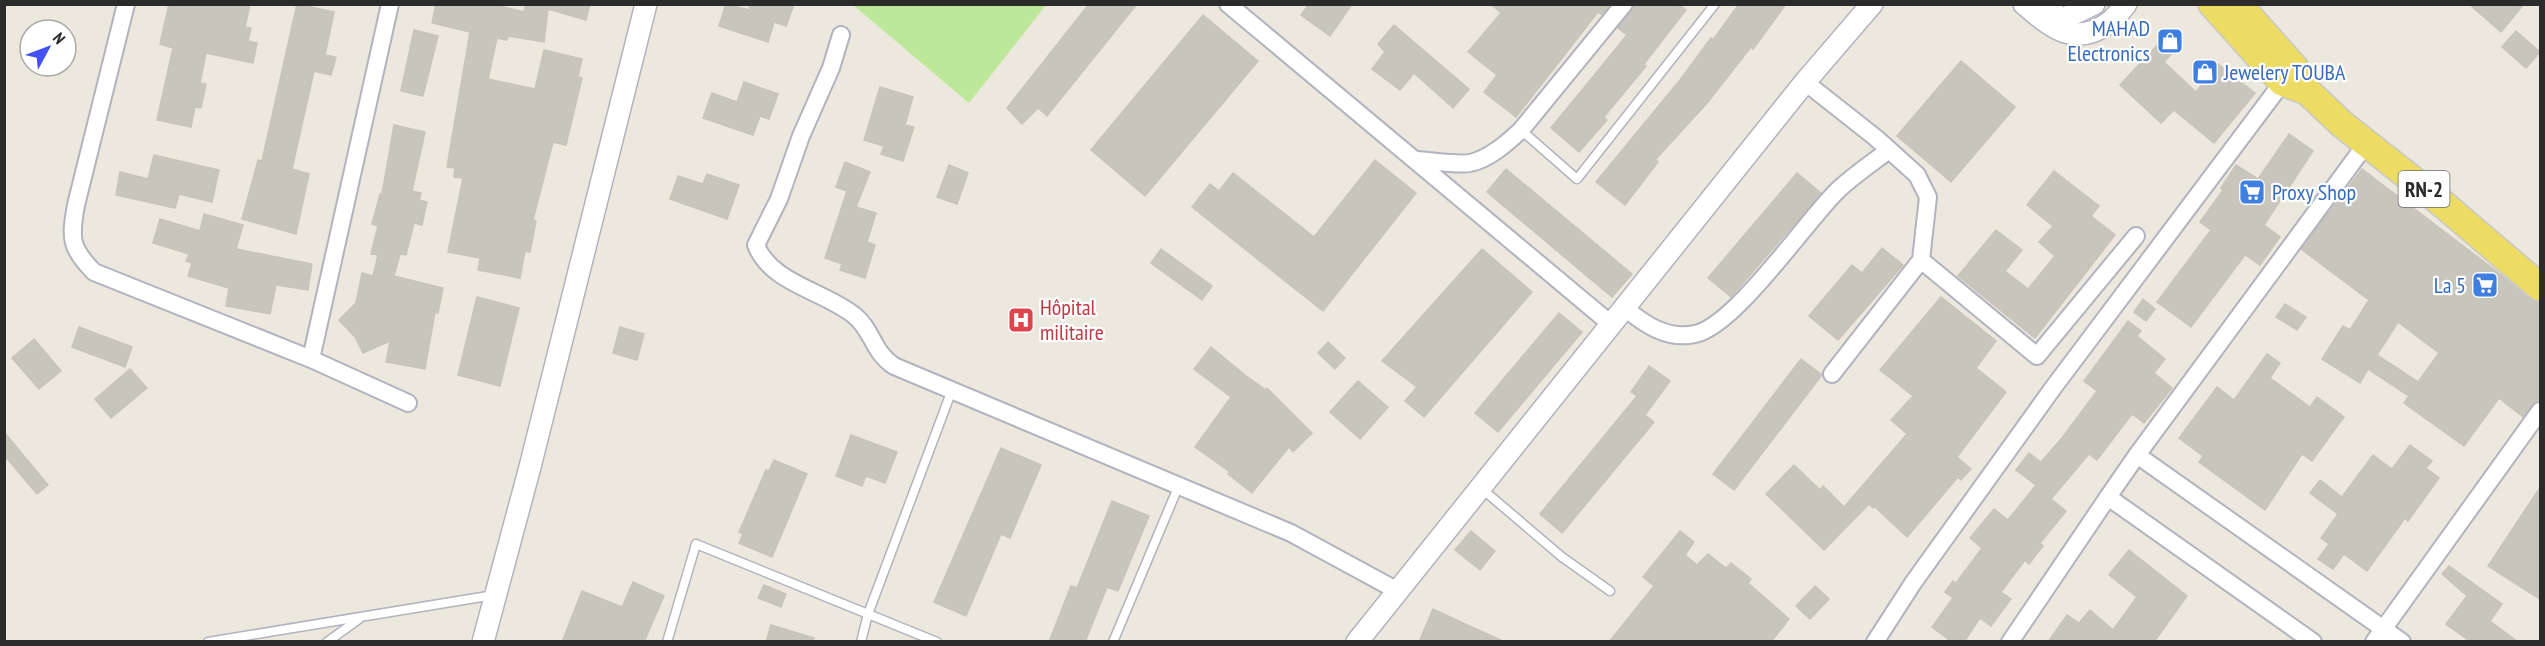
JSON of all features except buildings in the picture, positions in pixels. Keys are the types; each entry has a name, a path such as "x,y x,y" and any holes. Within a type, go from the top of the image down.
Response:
{"main road":[{"name":"RN-2","path":"2212,4 2366,144 2437,199 2541,287"},
{"name":"RN-2","path":"2238,4 2288,74"}],"street":[{"path":"126,4 74,217 72,228 77,255 94,272 311,359 408,403"},
{"path":"311,359 390,4"},
{"path":"483,642 530,467 646,4"},
{"path":"1228,4 1418,160 1612,325"},
{"path":"1418,160 1469,163 1487,156 1521,130 1624,4"},
{"path":"1357,642 1805,82 1872,4"},
{"path":"2024,4 2049,26 2074,36 2085,34 2111,21 2126,4"},
{"path":"2040,4 2052,15 2063,19 2094,4"},
{"path":"841,35 831,68 801,136 778,199 756,245 760,257 776,271 855,316 882,357 894,366 1291,532 1396,591"},
{"path":"1875,642 1913,583 2053,388 2288,74"},
{"path":"1805,82 1917,175 1928,197 1922,260 1832,374"},
{"path":"2010,642 2137,455 2366,144"},
{"path":"1625,308 1652,328 1673,335 1696,334 1722,319 1742,300 1839,190 1889,150"},
{"path":"1922,260 2037,356 2136,236"},
{"path":"2379,635 2541,411"},
{"path":"2137,455 2379,635 2402,642"},
{"path":"2108,497 2313,642"}],"lane":[{"path":"1521,130 1577,179 1715,4"},
{"path":"861,642 868,614 952,390"},
{"path":"1113,642 1179,485"},
{"path":"1481,488 1546,543 1610,591"},
{"path":"667,642 696,544 937,642"},
{"path":"208,642 494,595"},
{"path":"327,642 362,617"}],"green space":[{"path":"853,5 1046,5 969,103"}],"place":[{"name":"MAHAD Electronics","path":"2170,41"},
{"name":"Jewelery TOUBA","path":"2205,72"},
{"name":"Proxy Shop","path":"2252,192"},
{"name":"La 5","path":"2485,285"},
{"name":"Hôpital militaire","path":"1021,320"}]}
